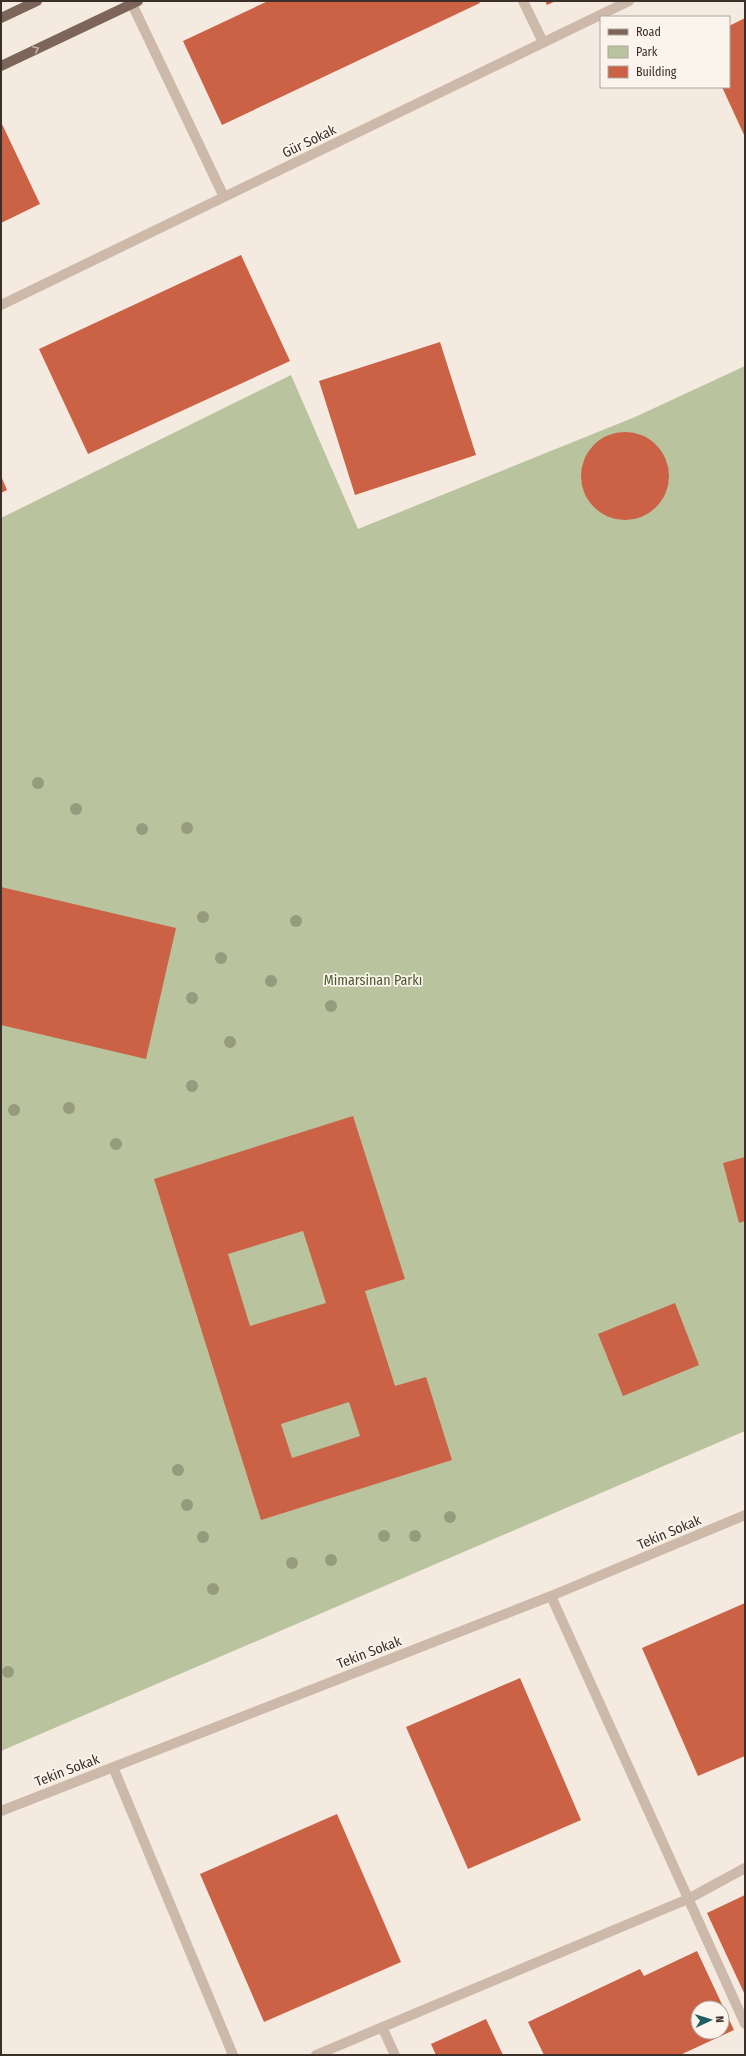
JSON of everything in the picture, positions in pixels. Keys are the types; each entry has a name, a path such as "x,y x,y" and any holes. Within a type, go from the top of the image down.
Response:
{"main road":[{"path":"1,18 37,1"},
{"path":"1,66 135,3"}],"street":[{"path":"524,1 543,42"},
{"name":"Gür Sokak","path":"1,305 629,1"},
{"path":"135,3 224,197"},
{"name":"Tekin Sokak","path":"1,1811 551,1596 745,1515"},
{"path":"551,1596 745,2024"},
{"path":"113,1767 233,2055"},
{"path":"316,2055 688,1898 745,1868"},
{"path":"382,2027 395,2055"}],"green space":[{"name":"Mimarsinan Parkı","path":"745,366 745,1431 1,1751 1,518 291,375 358,529 635,417"}],"building":[{"path":"268,1 479,1 480,3 222,125 183,41"},
{"path":"545,1 556,1 547,5"},
{"path":"745,18 745,137 722,88 730,88 730,26"},
{"path":"1,122 40,204 1,223"},
{"path":"241,255 290,361 88,454 39,349"},
{"path":"440,342 476,455 355,495 319,381"},
{"path":"625,432 642,435 650,439 662,451 666,459 669,476 666,493 662,501 650,513 642,517 625,520 608,517 600,513 588,501 584,493 581,476 584,459 588,451 600,439 608,435"},
{"path":"1,476 7,490 1,493"},
{"path":"1,887 176,928 146,1059 1,1025"},
{"path":"353,1116 405,1279 365,1291 395,1386 426,1377 452,1460 261,1520 154,1179","holes":["303,1231 326,1303 250,1326 228,1254","349,1402 360,1436 292,1458 281,1424"]},
{"path":"745,1157 745,1221 739,1223 723,1163"},
{"path":"675,1303 699,1365 623,1396 598,1334"},
{"path":"745,1603 745,1756 698,1776 642,1648"},
{"path":"520,1678 581,1820 468,1869 406,1727"},
{"path":"337,1814 401,1962 264,2022 200,1874"},
{"path":"745,1895 745,1995 707,1913"},
{"path":"697,1951 720,2000 690,2000 690,2040 712,2040 680,2055 544,2055 528,2022 640,1969 644,1976"},
{"path":"486,2019 503,2055 436,2055 431,2044"},
{"path":"730,2021 734,2030 730,2032"}]}
